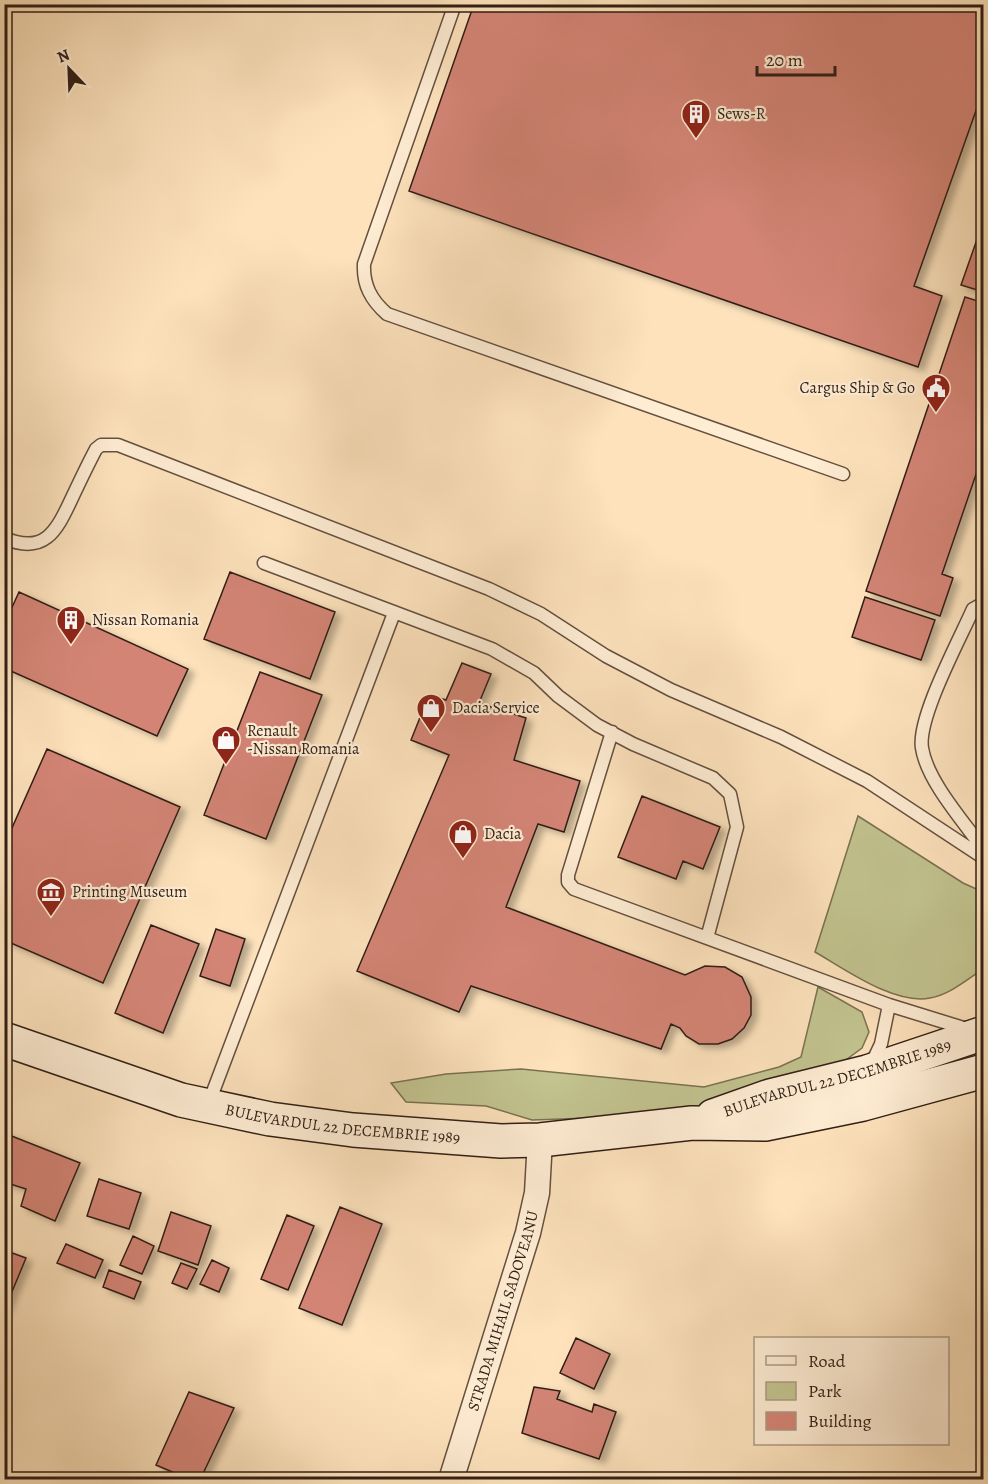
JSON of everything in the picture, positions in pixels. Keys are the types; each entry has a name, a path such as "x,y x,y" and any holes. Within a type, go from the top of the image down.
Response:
{"main road":[{"name":"BULEVARDUL 22 DECEMBRIE 1989","path":"692,1123 770,1096 867,1072 983,1034"},
{"name":"BULEVARDUL 22 DECEMBRIE 1989","path":"4,1039 96,1072 207,1106 270,1119 353,1130 466,1139 540,1140 692,1123 765,1124 863,1104 984,1071"}],"street":[{"name":"STRADA MIHAIL SADOVEANU","path":"451,1479 528,1233 537,1193 540,1140"}],"lane":[{"path":"455,4 364,264 366,284 377,304 387,314 843,474"},
{"path":"4,538 19,544 37,543 56,532 96,449 101,445 118,445 478,585 542,614 606,656 671,690 781,737 867,781 984,858"},
{"path":"264,563 492,650 534,673 558,696 612,732 714,778 730,794 737,827 706,938"},
{"path":"984,603 973,609 926,717 921,747 932,776 984,850"},
{"path":"207,1106 394,613"},
{"path":"612,732 568,875 568,882 574,888 889,1005 983,1034"},
{"path":"867,1072 881,1044 889,1005"}],"green space":[{"path":"858,816 963,883 983,892 983,969 944,994 916,999 901,996 870,984 815,952"},
{"path":"818,987 862,1012 869,1032 862,1048 843,1062 678,1115 532,1120 486,1106 406,1102 391,1083 446,1074 521,1069 704,1087 779,1067 801,1057"}],"building":[{"name":"Sews-R","path":"474,4 984,4 984,88 914,286 942,296 918,367 409,191"},
{"path":"981,228 984,229 984,292 961,285"},
{"path":"965,297 984,303 984,451 942,574 953,578 940,616 866,591"},
{"path":"230,572 335,612 310,679 204,639"},
{"name":"Nissan Romania","path":"19,592 188,669 157,736 4,668 4,625"},
{"path":"865,597 935,620 921,660 852,637"},
{"name":"Dacia","path":"462,663 491,674 479,703 526,718 514,760 580,781 564,832 538,824 506,907 685,975 705,966 725,967 742,977 751,997 751,1015 744,1028 732,1039 718,1044 699,1044 686,1036 680,1028 671,1024 661,1049 471,986 459,1012 357,971 449,755 411,740 429,695 446,700"},
{"path":"260,672 322,695 266,839 204,815"},
{"path":"47,749 180,807 103,983 4,940 4,846"},
{"path":"642,796 720,827 703,869 683,861 676,879 618,857"},
{"path":"151,925 199,944 163,1033 115,1013"},
{"path":"216,929 245,939 230,986 200,976"},
{"path":"4,1133 80,1163 55,1221 21,1206 26,1189 4,1182"},
{"path":"99,1179 141,1193 129,1229 87,1216"},
{"path":"340,1207 382,1224 342,1325 299,1308"},
{"path":"171,1212 211,1226 198,1265 158,1251"},
{"path":"287,1215 314,1226 288,1290 261,1279"},
{"path":"133,1236 154,1246 142,1274 120,1265"},
{"path":"66,1244 103,1260 95,1278 57,1263"},
{"path":"4,1250 26,1258 4,1311"},
{"path":"212,1260 229,1268 219,1292 200,1284"},
{"path":"181,1263 197,1269 187,1289 172,1283"},
{"path":"109,1270 141,1282 134,1299 103,1287"},
{"path":"576,1338 610,1354 594,1389 560,1373"},
{"path":"534,1387 560,1391 557,1399 592,1412 594,1404 616,1412 599,1459 522,1433"},
{"path":"189,1392 234,1408 200,1480 191,1480 156,1465"}],"place":[{"name":"Sews-R","path":"696,140"},
{"name":"Cargus Ship & Go","path":"936,414"},
{"name":"Nissan Romania","path":"71,646"},
{"name":"Dacia Service","path":"431,734"},
{"name":"Renault -Nissan Romania","path":"226,766"},
{"name":"Dacia","path":"463,860"},
{"name":"Printing Museum","path":"51,918"}]}
